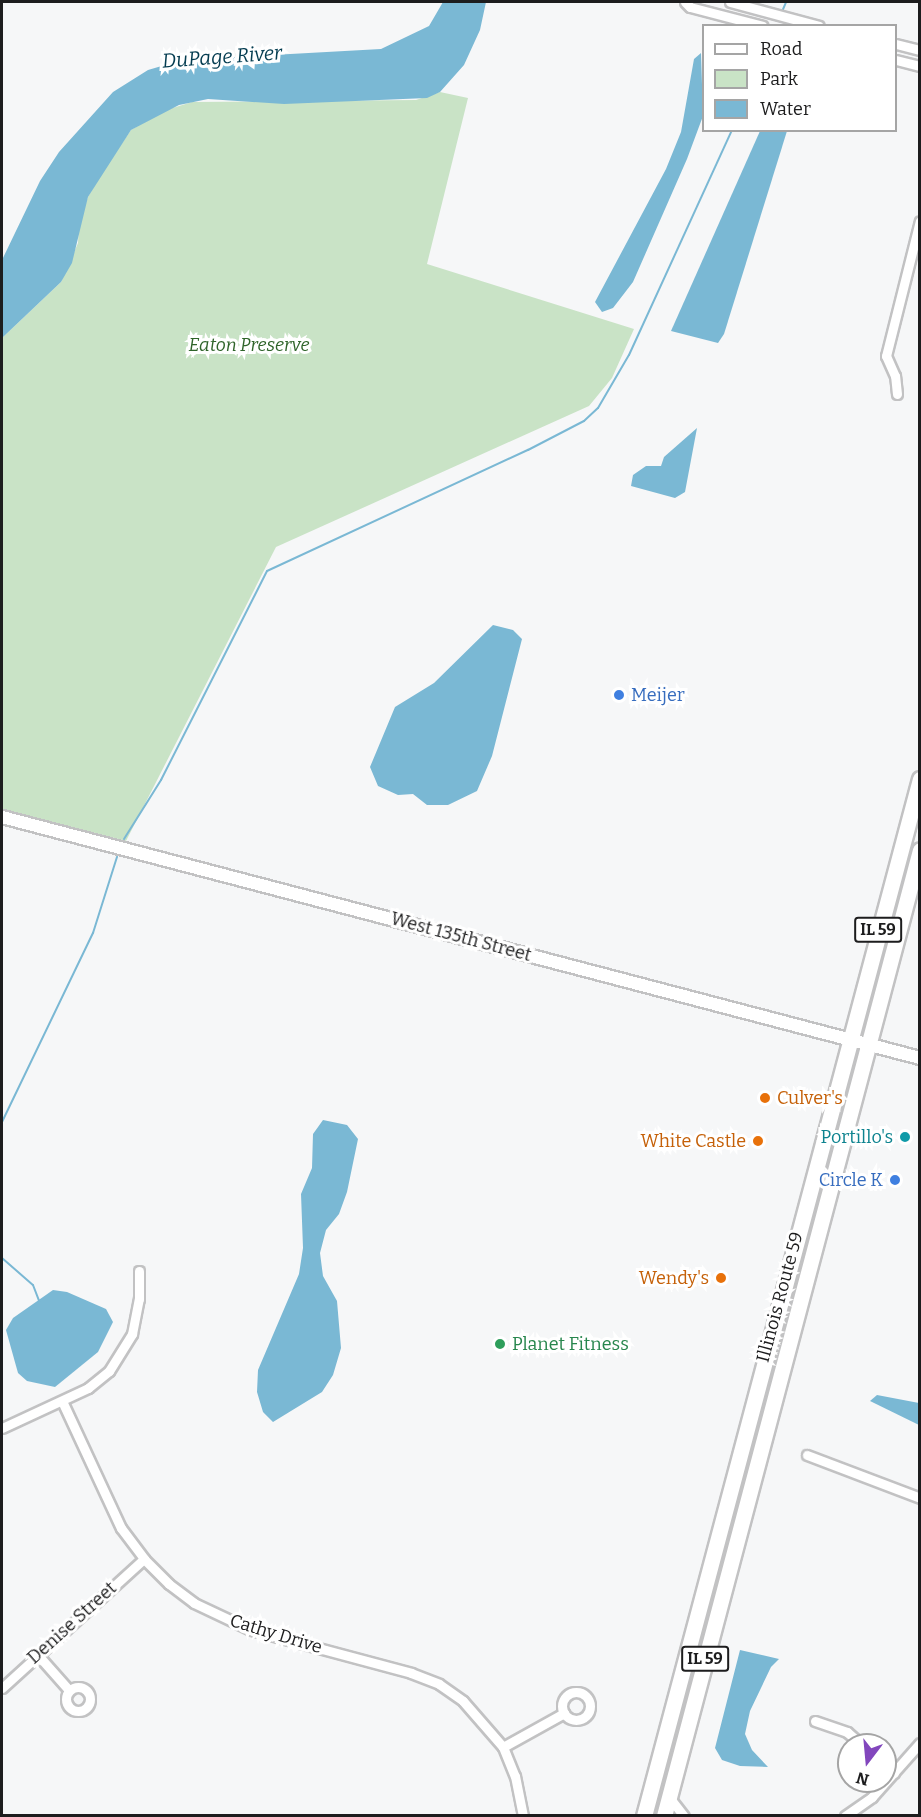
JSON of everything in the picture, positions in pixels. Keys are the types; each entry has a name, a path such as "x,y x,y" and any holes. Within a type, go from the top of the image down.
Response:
{"main road":[{"name":"Illinois Route 59","path":"644,1815 920,779"},
{"name":"Illinois Route 59","path":"664,1815 920,850"},
{"path":"709,1566 726,1578"}],"street":[{"path":"685,2 690,7 755,24"},
{"path":"730,2 812,24"},
{"path":"897,44 920,50"},
{"path":"897,60 920,66"},
{"path":"897,394 895,376 886,356 920,221"},
{"name":"West 135th Street","path":"2,816 920,1058"},
{"path":"2,1428 88,1388 124,1351 138,1314 139,1271"},
{"name":"Cathy Drive","path":"62,1401 115,1518 144,1560 194,1603 220,1618 439,1684 463,1701 503,1747 515,1776 523,1815"},
{"path":"807,1455 920,1498"},
{"name":"Denise Street","path":"2,1688 37,1654 144,1560"},
{"path":"37,1654 69,1690"},
{"path":"503,1747 564,1713"},
{"path":"815,1721 848,1733"},
{"path":"897,1770 920,1743"},
{"path":"845,1815 871,1793"},
{"path":"669,1797 684,1815"}],"green space":[{"name":"Eaton Preserve","path":"440,92 468,98 427,264 634,329 612,378 589,406 276,547 126,841 2,809 2,338 61,282 78,243 79,223 88,197 101,174 131,130 163,111 192,102 416,100"},
{"path":"772,1357 742,1498 724,1554 722,1554"},
{"path":"712,1583 679,1739 659,1815 654,1816 672,1728"}],"water":[{"path":"443,2 486,2 480,30 464,65 440,92 427,98 284,104 208,99 179,105 131,130 88,197 72,263 61,282 2,338 2,260 40,181 59,152 113,92 148,70 182,60 381,49 429,26"},
{"path":"701,53 702,119 687,159 633,282 613,308 602,312 595,302 666,169 681,132 694,59"},
{"path":"760,132 787,132 724,334 718,343 671,331"},
{"path":"697,428 685,492 675,498 631,486 633,475 646,466 661,466 664,457"},
{"path":"493,625 513,630 522,639 492,756 477,791 448,805 427,805 413,794 398,795 378,786 370,767 395,707 434,683"},
{"path":"323,1120 347,1125 358,1139 347,1192 339,1214 326,1230 320,1253 323,1276 337,1301 341,1348 333,1375 322,1392 273,1422 263,1412 257,1392 258,1370 299,1274 303,1248 301,1194 312,1168 313,1134"},
{"path":"53,1290 67,1292 106,1309 113,1322 98,1352 55,1387 27,1381 18,1373 6,1330 13,1318"},
{"path":"877,1395 919,1403 919,1425 870,1401"},
{"path":"740,1650 779,1659 771,1667 750,1711 745,1734 752,1750 768,1767 740,1766 722,1760 715,1748"}],"waterway":[{"path":"781,14 786,2"},
{"path":"124,839 161,780 267,571 528,450 584,421 598,408 629,355 731,132"},
{"path":"2,1122 93,933 117,857"},
{"path":"2,1258 33,1285 39,1301"}],"place":[{"name":"Meijer","path":"619,695"},
{"name":"Culver's","path":"765,1098"},
{"name":"Portillo's","path":"905,1137"},
{"name":"White Castle","path":"758,1141"},
{"name":"Circle K","path":"895,1180"},
{"name":"Wendy's","path":"721,1278"},
{"name":"Planet Fitness","path":"500,1344"}],"water label":[{"name":"DuPage River","path":"222,57"}]}
